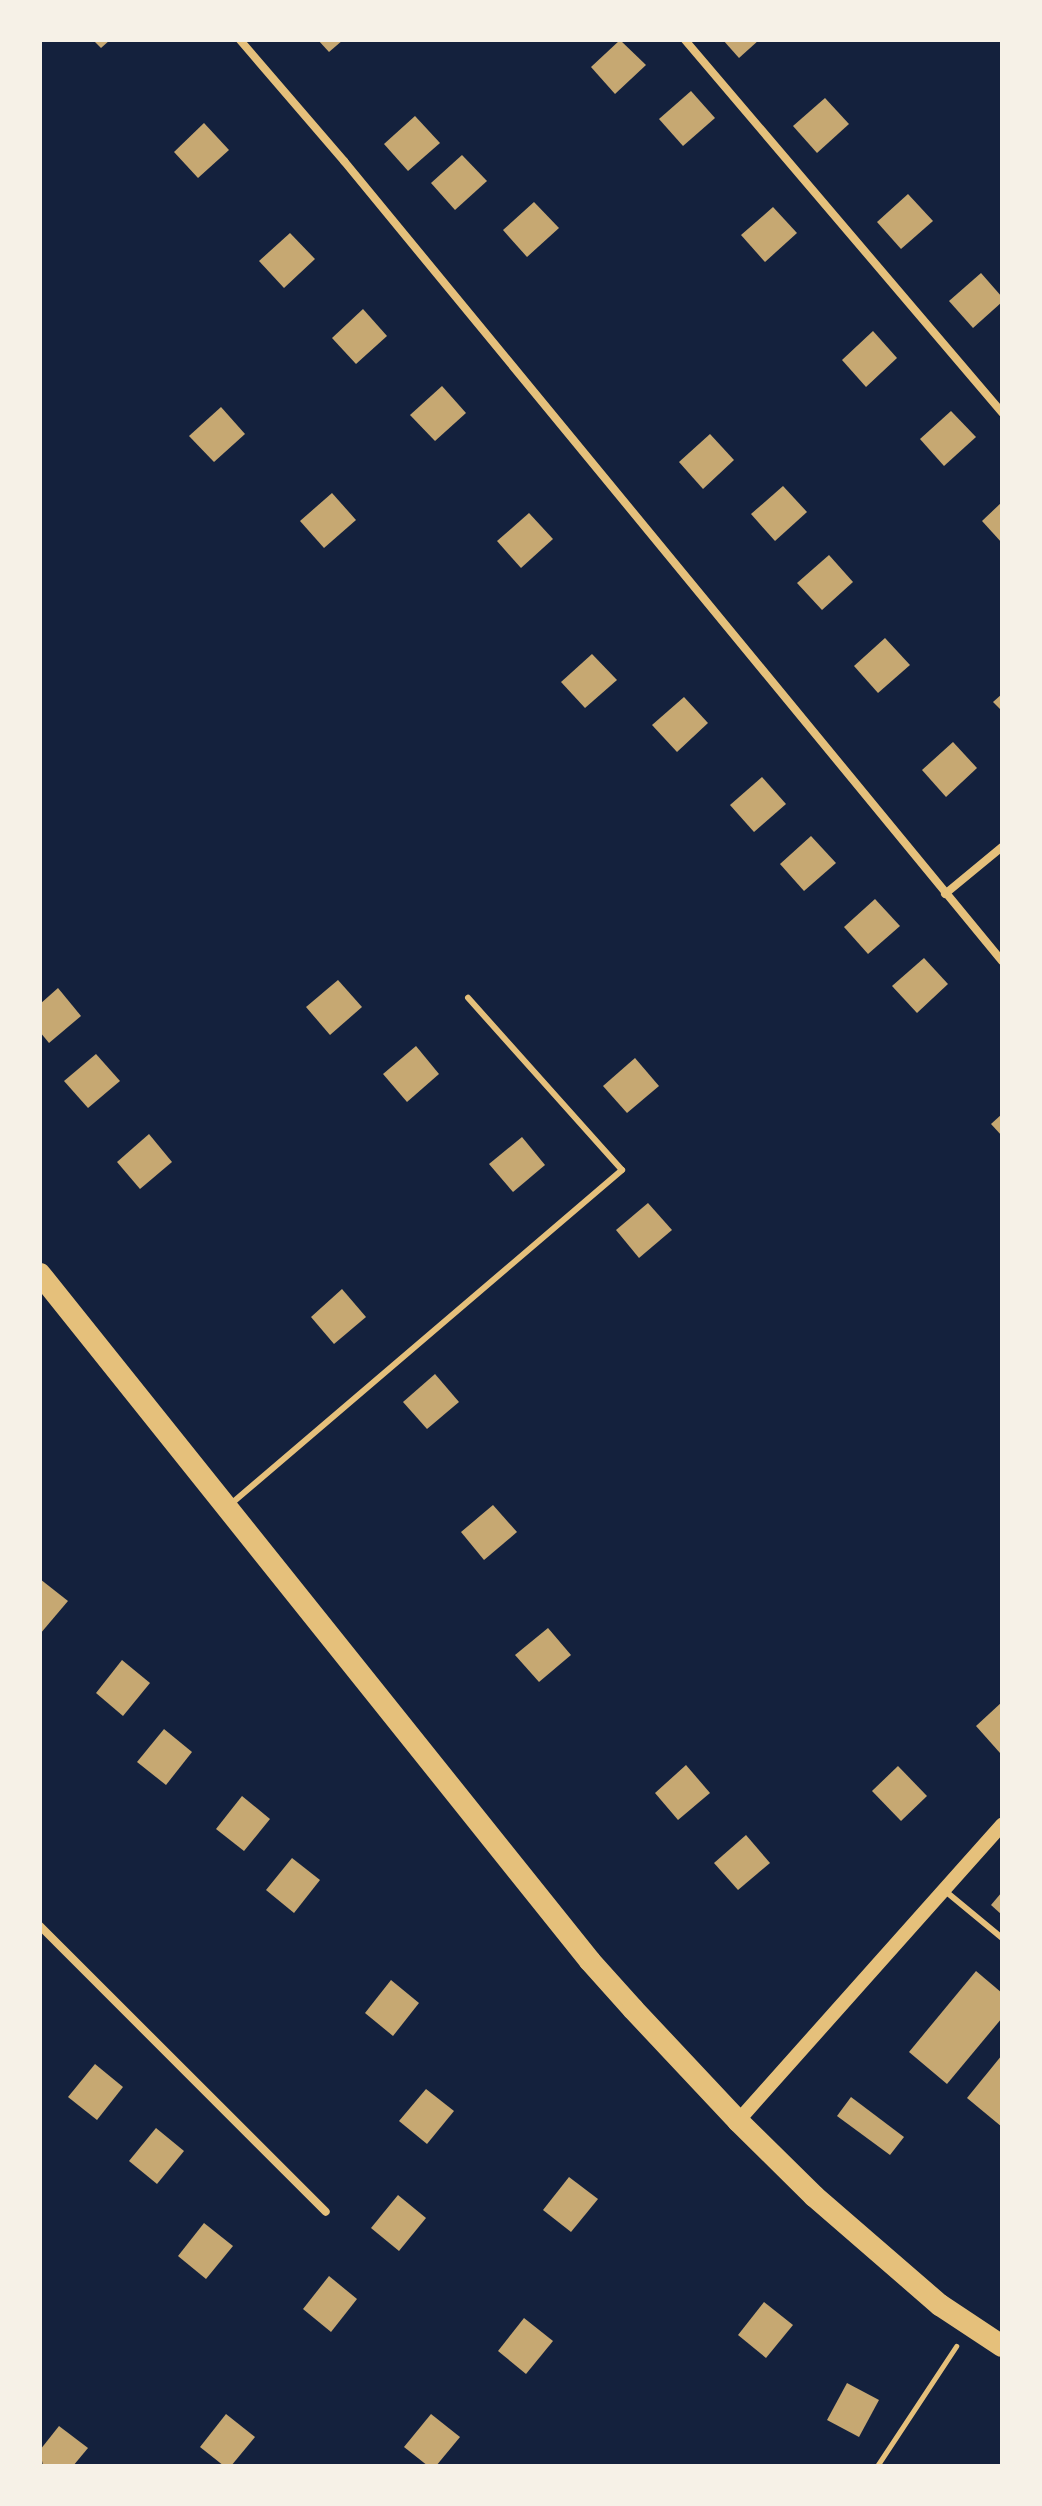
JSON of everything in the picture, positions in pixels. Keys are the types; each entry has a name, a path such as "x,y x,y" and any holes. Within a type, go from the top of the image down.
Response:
{"highway":[{"path":"40,1274 590,1961 738,2121 825,2206 940,2305 1002,2346"}],"street":[{"path":"240,40 364,185 1002,961"},
{"path":"685,40 1002,413"},
{"path":"945,894 1002,847"},
{"path":"738,2121 1002,1825"},
{"path":"40,1926 326,2212"}],"lane":[{"path":"227,1507 622,1170 468,998"},
{"path":"944,1890 1002,1938"}],"path":[{"path":"877,2466 970,2325"}],"building":[{"path":"93,40 110,40 101,48"},
{"path":"318,40 343,40 329,52"},
{"path":"620,40 646,65 615,94 591,67"},
{"path":"723,40 759,40 739,58"},
{"path":"691,91 715,118 683,146 659,119"},
{"path":"825,98 849,124 817,153 793,126"},
{"path":"415,116 440,143 408,171 384,144"},
{"path":"204,123 229,150 198,178 174,152"},
{"path":"462,155 487,181 455,210 431,183"},
{"path":"908,194 933,221 901,249 877,222"},
{"path":"534,202 559,228 527,257 503,230"},
{"path":"773,207 797,233 765,262 741,235"},
{"path":"290,233 315,259 284,288 259,261"},
{"path":"981,273 1002,297 1002,302 973,328 949,301"},
{"path":"363,309 387,336 356,364 332,338"},
{"path":"873,331 897,358 866,387 842,360"},
{"path":"442,386 466,413 435,441 410,415"},
{"path":"221,407 245,434 214,462 189,436"},
{"path":"951,411 976,437 944,466 920,439"},
{"path":"710,434 734,460 703,489 679,462"},
{"path":"783,486 807,512 775,541 751,514"},
{"path":"332,493 356,520 324,548 300,521"},
{"path":"1002,502 1002,543 982,521"},
{"path":"529,513 553,539 521,568 497,541"},
{"path":"829,555 853,582 822,610 797,583"},
{"path":"885,638 910,665 878,693 854,666"},
{"path":"592,654 617,680 585,708 561,682"},
{"path":"1002,694 1002,711 993,702"},
{"path":"684,697 708,723 677,752 652,725"},
{"path":"953,742 977,768 946,797 922,770"},
{"path":"762,777 786,804 754,832 730,805"},
{"path":"811,836 836,863 804,891 780,864"},
{"path":"875,899 900,926 868,954 844,927"},
{"path":"924,958 948,984 917,1013 892,986"},
{"path":"338,980 362,1007 330,1035 306,1007"},
{"path":"58,988 81,1016 49,1043 40,1032 40,1004"},
{"path":"416,1046 439,1074 407,1102 383,1074"},
{"path":"96,1054 120,1081 88,1108 64,1081"},
{"path":"635,1058 659,1086 627,1113 603,1086"},
{"path":"1002,1114 1002,1136 991,1124"},
{"path":"149,1134 172,1162 140,1189 117,1162"},
{"path":"522,1137 545,1165 513,1192 489,1164"},
{"path":"648,1203 672,1230 639,1258 616,1230"},
{"path":"342,1289 366,1317 334,1344 311,1317"},
{"path":"435,1374 459,1402 427,1429 403,1402"},
{"path":"493,1505 517,1532 484,1560 461,1532"},
{"path":"40,1579 68,1601 40,1634"},
{"path":"548,1628 571,1655 539,1682 515,1655"},
{"path":"122,1660 150,1683 123,1716 96,1693"},
{"path":"1002,1702 1002,1751 1000,1753 976,1726"},
{"path":"164,1729 192,1752 166,1785 137,1762"},
{"path":"686,1765 710,1793 678,1820 655,1793"},
{"path":"898,1766 927,1796 901,1821 872,1791"},
{"path":"242,1796 270,1819 244,1851 216,1829"},
{"path":"746,1835 770,1863 738,1890 714,1863"},
{"path":"292,1858 320,1880 294,1913 266,1890"},
{"path":"1002,1892 1002,1915 991,1905"},
{"path":"976,1971 1002,1993 1002,2018 947,2084 909,2052"},
{"path":"391,1980 419,2003 393,2036 365,2013"},
{"path":"1002,2055 1002,2127 967,2098"},
{"path":"95,2064 123,2087 97,2120 68,2097"},
{"path":"426,2089 454,2111 427,2144 399,2121"},
{"path":"851,2097 904,2137 890,2155 837,2116"},
{"path":"156,2128 184,2151 157,2184 129,2161"},
{"path":"569,2177 598,2199 571,2232 543,2210"},
{"path":"398,2195 426,2218 399,2251 371,2228"},
{"path":"204,2223 233,2246 206,2279 178,2256"},
{"path":"329,2276 357,2299 331,2332 303,2309"},
{"path":"764,2302 793,2325 766,2358 738,2335"},
{"path":"524,2318 553,2341 526,2374 498,2351"},
{"path":"847,2383 879,2400 859,2437 827,2420"},
{"path":"226,2414 255,2437 231,2466 224,2466 200,2447"},
{"path":"431,2414 460,2437 436,2466 428,2466 404,2447"},
{"path":"59,2426 88,2448 73,2466 43,2466 40,2450"}]}
